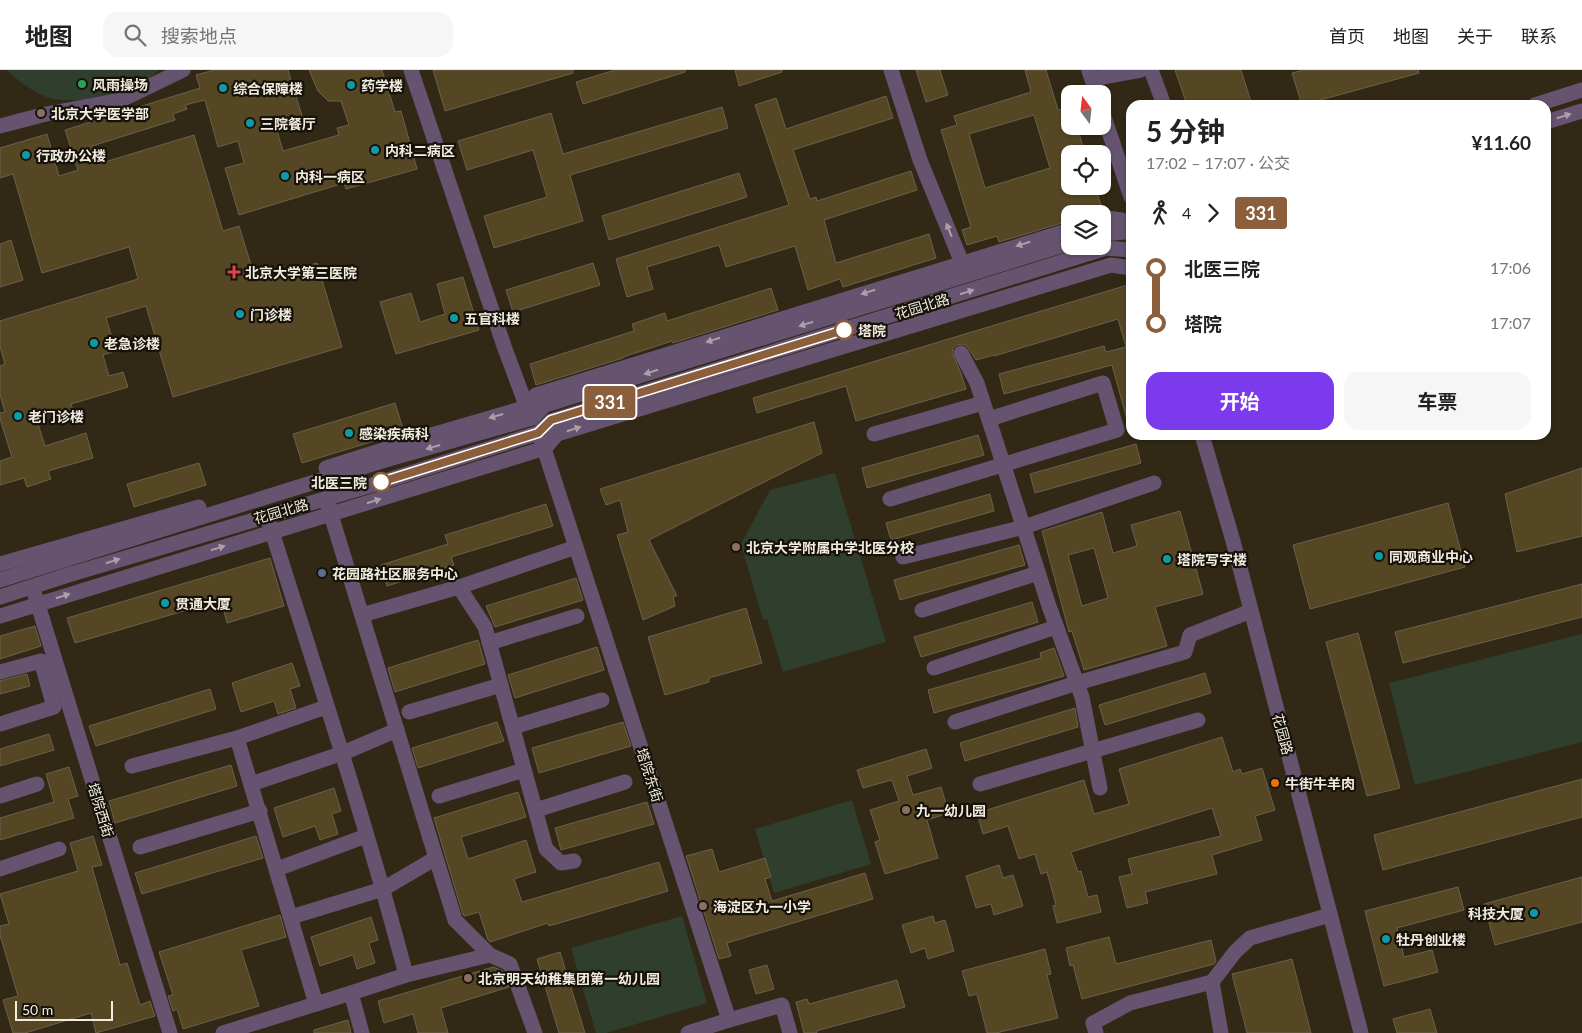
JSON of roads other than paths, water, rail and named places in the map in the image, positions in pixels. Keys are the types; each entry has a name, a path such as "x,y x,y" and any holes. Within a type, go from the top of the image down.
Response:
{"street":[{"path":"0,126 46,114 121,100 183,70"},
{"name":"塔院东街","path":"411,70 529,412 545,448 729,1020"},
{"path":"891,70 920,160 962,270"},
{"path":"1092,81 1141,70"},
{"path":"1151,70 1162,100"},
{"path":"1551,100 1582,90"},
{"path":"1551,120 1582,111"},
{"path":"1110,135 1126,182"},
{"path":"1111,219 1126,225 1125,232 1111,233"},
{"path":"0,564 242,495 418,439 529,412 536,395 962,270 1061,233"},
{"name":"花园北路","path":"962,270 1061,245"},
{"name":"花园北路","path":"0,597 538,433 551,420 1106,248 1126,250"},
{"path":"0,616 545,448 557,434 585,425 1110,265 1126,267"},
{"path":"961,353 977,383 1056,627 1082,697 1100,788"},
{"path":"890,499 1117,430 1103,383 989,419"},
{"path":"874,434 984,403"},
{"name":"花园北路","path":"0,580 364,467 529,412"},
{"name":"花园路","path":"1203,440 1233,541 1361,1033"},
{"path":"903,557 1024,527 1154,483"},
{"path":"326,498 455,920 490,955 510,964 535,1033"},
{"path":"267,516 326,707 343,753 406,975"},
{"path":"362,615 460,587 576,547"},
{"path":"922,610 1038,573"},
{"name":"塔院西街","path":"32,586 170,1033"},
{"path":"460,587 485,627 546,849 561,863 574,861"},
{"path":"955,722 1077,683 1185,652 1190,635 1251,611"},
{"path":"490,643 577,616"},
{"path":"934,668 1056,627"},
{"path":"0,672 41,661 54,707 0,724"},
{"path":"409,712 501,685"},
{"path":"513,727 602,700"},
{"path":"132,766 237,738 326,707"},
{"path":"980,784 1198,720"},
{"path":"252,784 343,753 397,730"},
{"path":"237,738 316,1004"},
{"path":"439,796 524,770"},
{"path":"536,810 625,782"},
{"path":"0,796 37,784"},
{"path":"140,847 260,811"},
{"path":"277,869 366,836"},
{"path":"0,869 59,849"},
{"path":"290,916 383,889 436,858"},
{"path":"1096,1033 1093,1023 1130,1003 1212,982 1235,952 1250,938 1330,915"},
{"path":"223,1033 406,975 490,955"},
{"path":"1212,982 1221,1033"},
{"path":"351,993 362,1033"},
{"path":"688,1033 782,1004 790,1033"}],"place":[{"name":"风雨操场","path":"82,84"},
{"name":"药学楼","path":"351,85"},
{"name":"综合保障楼","path":"223,88"},
{"name":"北京大学医学部","path":"41,113"},
{"name":"三院餐厅","path":"250,123"},
{"name":"内科二病区","path":"375,150"},
{"name":"行政办公楼","path":"26,155"},
{"name":"内科一病区","path":"285,176"},
{"name":"北京大学第三医院","path":"234,272"},
{"name":"门诊楼","path":"240,314"},
{"name":"五官科楼","path":"454,318"},
{"name":"塔院","path":"844,330"},
{"name":"老急诊楼","path":"94,343"},
{"name":"老门诊楼","path":"18,416"},
{"name":"感染疾病科","path":"349,433"},
{"name":"北医三院","path":"381,482"},
{"name":"北京大学附属中学北医分校","path":"736,547"},
{"name":"同观商业中心","path":"1379,556"},
{"name":"塔院写字楼","path":"1167,559"},
{"name":"花园路社区服务中心","path":"322,573"},
{"name":"贯通大厦","path":"165,603"},
{"name":"牛街牛羊肉","path":"1275,783"},
{"name":"九一幼儿园","path":"906,810"},
{"name":"海淀区九一小学","path":"703,906"},
{"name":"科技大厦","path":"1534,913"},
{"name":"牡丹创业楼","path":"1386,939"},
{"name":"北京明天幼稚集团第一幼儿园","path":"468,978"}]}
